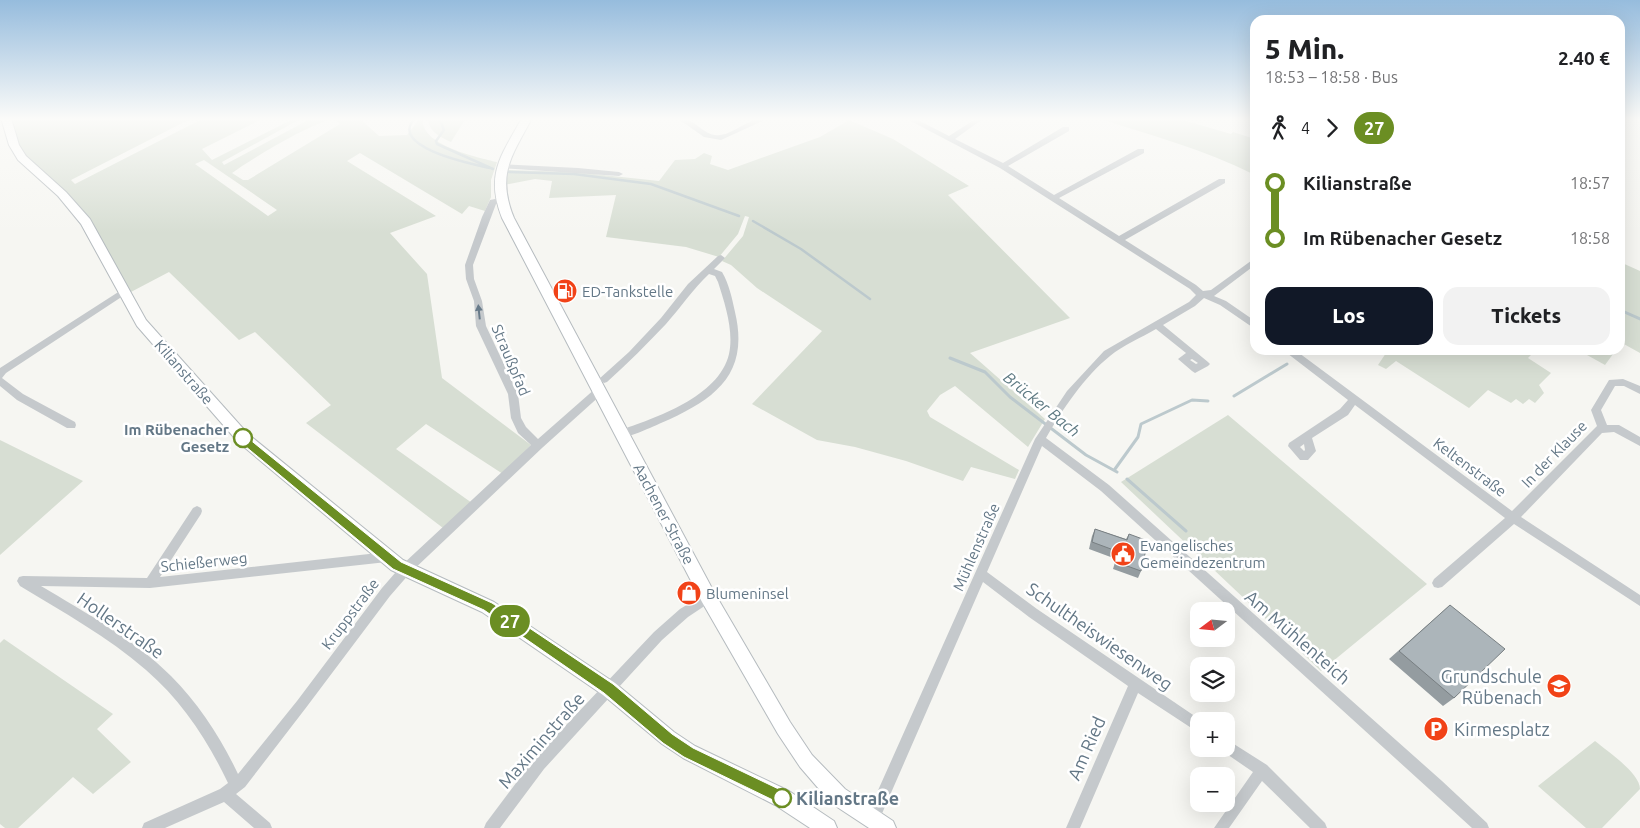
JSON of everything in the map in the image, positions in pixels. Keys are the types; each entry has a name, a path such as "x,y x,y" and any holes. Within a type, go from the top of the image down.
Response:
{"street":[{"name":"Kilianstraße","path":"21,157 75,208 96,237 123,292 141,322 243,438 397,565 488,607 609,688 668,738 689,752 782,798 827,828"},
{"name":"Aachener Straße","path":"507,157 502,166 498,182 500,200 518,240 602,385 622,434 708,597 784,728 802,755 838,796 876,825"},
{"path":"986,157 1054,198 1201,294 1223,303 1250,322"},
{"path":"1003,166 1019,157"},
{"path":"1054,198 1131,157"},
{"path":"502,166 619,174"},
{"path":"1119,240 1222,181"},
{"name":"Straußpfad","path":"500,200 493,202 490,206 469,272 478,301 480,326 512,394 516,418 526,434 538,445"},
{"name":"Kruppstraße","path":"149,828 224,794 236,785 301,705 386,592 406,569 602,385 664,320 691,286 721,258"},
{"name":"Mühlenstraße","path":"876,825 1042,436 1050,422 1096,362 1107,353 1192,304 1201,294 1213,293 1250,265"},
{"path":"622,434 646,425 710,391 724,374 734,355 732,316 719,274 708,270"},
{"path":"0,375 2,371 123,292"},
{"path":"1156,324 1193,354"},
{"name":"Keltenstraße","path":"1295,355 1513,518 1640,601"},
{"path":"0,382 20,397 71,425"},
{"name":"In der Klause","path":"1603,427 1596,410 1612,383 1626,382 1640,390"},
{"path":"1307,437 1344,412 1354,400"},
{"name":"In der Klause","path":"1438,583 1513,518 1599,428 1615,428 1640,442"},
{"name":"Am Mühlenteich","path":"1042,436 1105,488 1438,786 1482,828"},
{"path":"150,583 197,510"},
{"name":"Schießerweg","path":"23,581 150,583 387,557"},
{"name":"Schultheiswiesenweg","path":"982,575 1033,613 1190,721"},
{"name":"Hollerstraße","path":"23,581 135,653 161,677 191,709 216,746 236,785"},
{"name":"Maximinstraße","path":"491,828 539,764 609,688 671,623 708,597"},
{"name":"Am Ried","path":"1073,828 1136,683"},
{"path":"1235,751 1262,770 1320,828"},
{"path":"1221,828 1262,770"},
{"path":"224,794 265,828"}],"shaded area":[{"path":"25,157 117,157 71,180 75,184 128,157 209,157 212,160 219,157 232,157 222,162 224,165 240,157 258,157 232,173 243,180 248,180 286,157 354,157 347,161 436,216 390,233 427,274 442,378 531,445 503,474 426,424 396,449 472,503 443,528 306,423 331,405 255,332 239,340 169,272 129,293 86,214","holes":["204,160 277,210 268,216 195,164"]},
{"path":"366,157 477,157 497,162 491,180 491,197 485,211 469,206 462,214"},
{"path":"699,157 712,157 710,164 728,170 765,157 922,157 969,186 948,195 1070,318 970,353 1045,419 1028,447 955,386 940,395 927,411 930,417 1019,470 1015,479 971,467 963,481 906,461 855,447 817,440 752,404 822,331 757,288 731,265 722,261 743,236 749,217 745,216 738,234 719,257 686,247 606,237 616,195 549,198 552,181 535,179 504,185 507,170 575,172 659,181 675,160 695,159"},
{"path":"1212,157 1250,157 1250,173"},
{"path":"1625,264 1640,271 1640,353 1625,345"},
{"path":"1385,355 1531,355 1528,358 1551,373 1539,385 1544,393 1535,403 1529,399 1523,404 1516,399 1511,403 1488,390 1469,408 1396,361 1386,369 1378,365"},
{"path":"1587,355 1612,355 1605,365"},
{"path":"1228,415 1427,584 1321,671 1121,482"},
{"path":"0,440 83,481 0,555"},
{"path":"4,639 113,714 97,729 131,762 93,794 73,777 18,828 5,828 0,824 0,643"},
{"path":"1595,741 1629,769 1639,783 1640,789 1602,828 1586,828 1538,786"}],"building":[{"name":"Evangelisches Gemeindezentrum","path":"1095,529 1127,540 1129,534 1148,541 1141,571 1116,562 1119,552 1092,542"},
{"path":"1450,605 1505,649 1454,698 1399,651"}],"waterway":[{"path":"447,157 490,168"},
{"name":"Brücker Bach","path":"465,157 493,169"},
{"name":"Brücker Bach","path":"509,172 574,174 651,184 739,216"},
{"name":"Brücker Bach","path":"753,221 801,249 870,299"},
{"path":"1625,312 1640,319"},
{"name":"Brücker Bach","path":"950,358 985,372 1010,397 1086,455 1117,472"},
{"path":"1234,396 1287,364"},
{"path":"1115,469 1138,437 1141,424 1192,400 1208,401"},
{"name":"Brücker Bach","path":"1127,479 1186,531"}],"bus line":[{"name":"27","path":"243,438 397,565 488,607 609,688 668,738 689,752 782,798"}],"place":[{"name":"ED-Tankstelle","path":"565,291"},
{"name":"Im Rübenacher Gesetz","path":"243,438"},
{"name":"Evangelisches Gemeindezentrum","path":"1123,554"},
{"name":"Blumeninsel","path":"689,593"},
{"name":"Grundschule Rübenach","path":"1559,686"},
{"name":"Kirmesplatz","path":"1436,729"},
{"name":"Kilianstraße","path":"782,798"}]}
